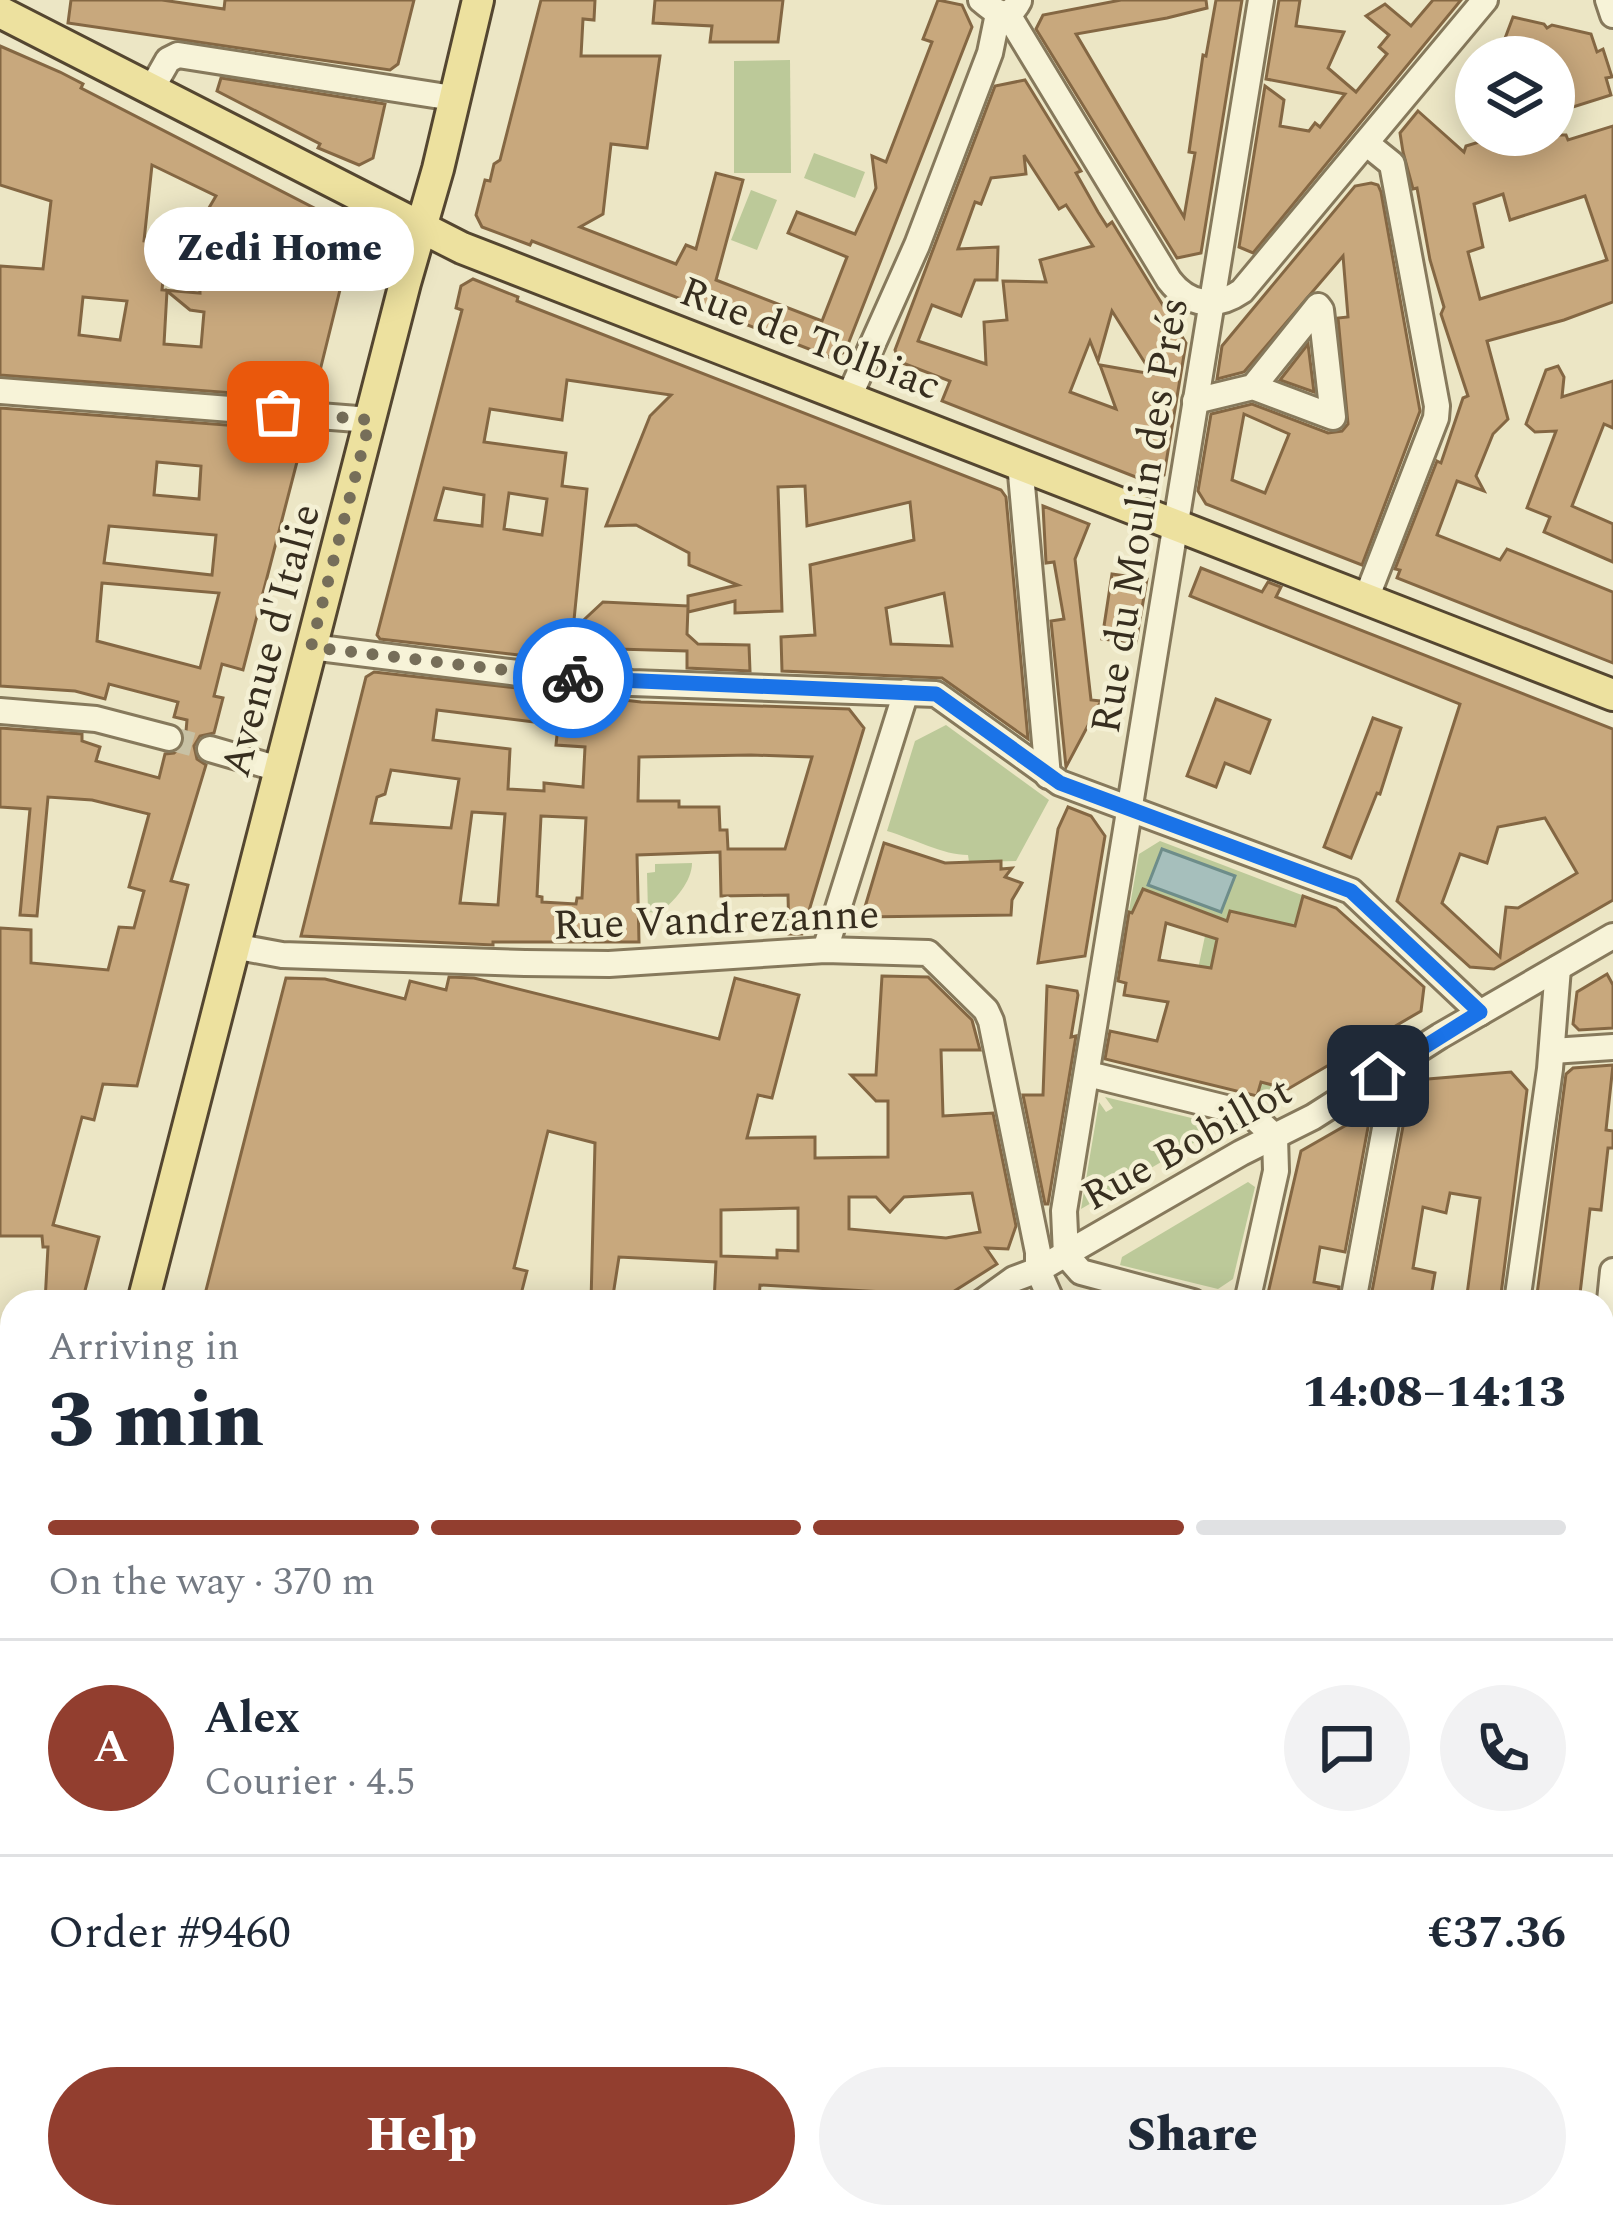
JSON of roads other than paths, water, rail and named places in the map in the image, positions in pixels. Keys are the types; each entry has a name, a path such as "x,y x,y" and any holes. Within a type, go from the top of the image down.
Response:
{"main road":[{"name":"Avenue d'Italie","path":"145,1290 478,0"},
{"name":"Rue de Tolbiac","path":"0,12 421,229 1613,694"}],"street":[{"name":"Rue du Moulin des Prés","path":"1066,1255 1062,1228 1261,0"},
{"path":"1004,4 1169,280 1183,295 1210,304 1242,291 1485,0"},
{"path":"1608,0 1613,15"},
{"path":"849,397 916,245 990,53 1004,4"},
{"path":"151,90 168,60 178,55 453,98"},
{"path":"1366,143 1392,164 1437,406 1366,598"},
{"path":"1195,401 1253,387 1333,416 1323,300 1253,387"},
{"path":"0,391 370,420"},
{"path":"1020,464 1048,776"},
{"path":"311,647 632,683 936,694 1048,776 1351,891 1480,1012"},
{"path":"835,950 906,692"},
{"path":"0,711 96,719 169,738"},
{"path":"210,749 279,769"},
{"name":"Rue Bobillot","path":"999,1290 1276,1147 1480,1012 1613,936"},
{"name":"Rue Vandrezanne","path":"233,946 282,955 558,964 835,950 928,953 986,1010 1038,1270 1047,1290"},
{"path":"1519,1290 1552,1051 1558,968"},
{"path":"1552,1051 1613,1048"},
{"path":"1088,1074 1255,1118 1276,1147 1248,1290"},
{"path":"1355,1290 1388,1112 1378,1076"},
{"path":"1066,1255 1081,1272 1148,1290"},
{"path":"1022,1290 1038,1270"}],"water":[{"path":"1162,849 1235,876 1221,912 1148,885"}],"tunnel":[{"path":"169,738 210,749"}],"place":[{"name":"Zedi Home","path":"278,412"}]}
